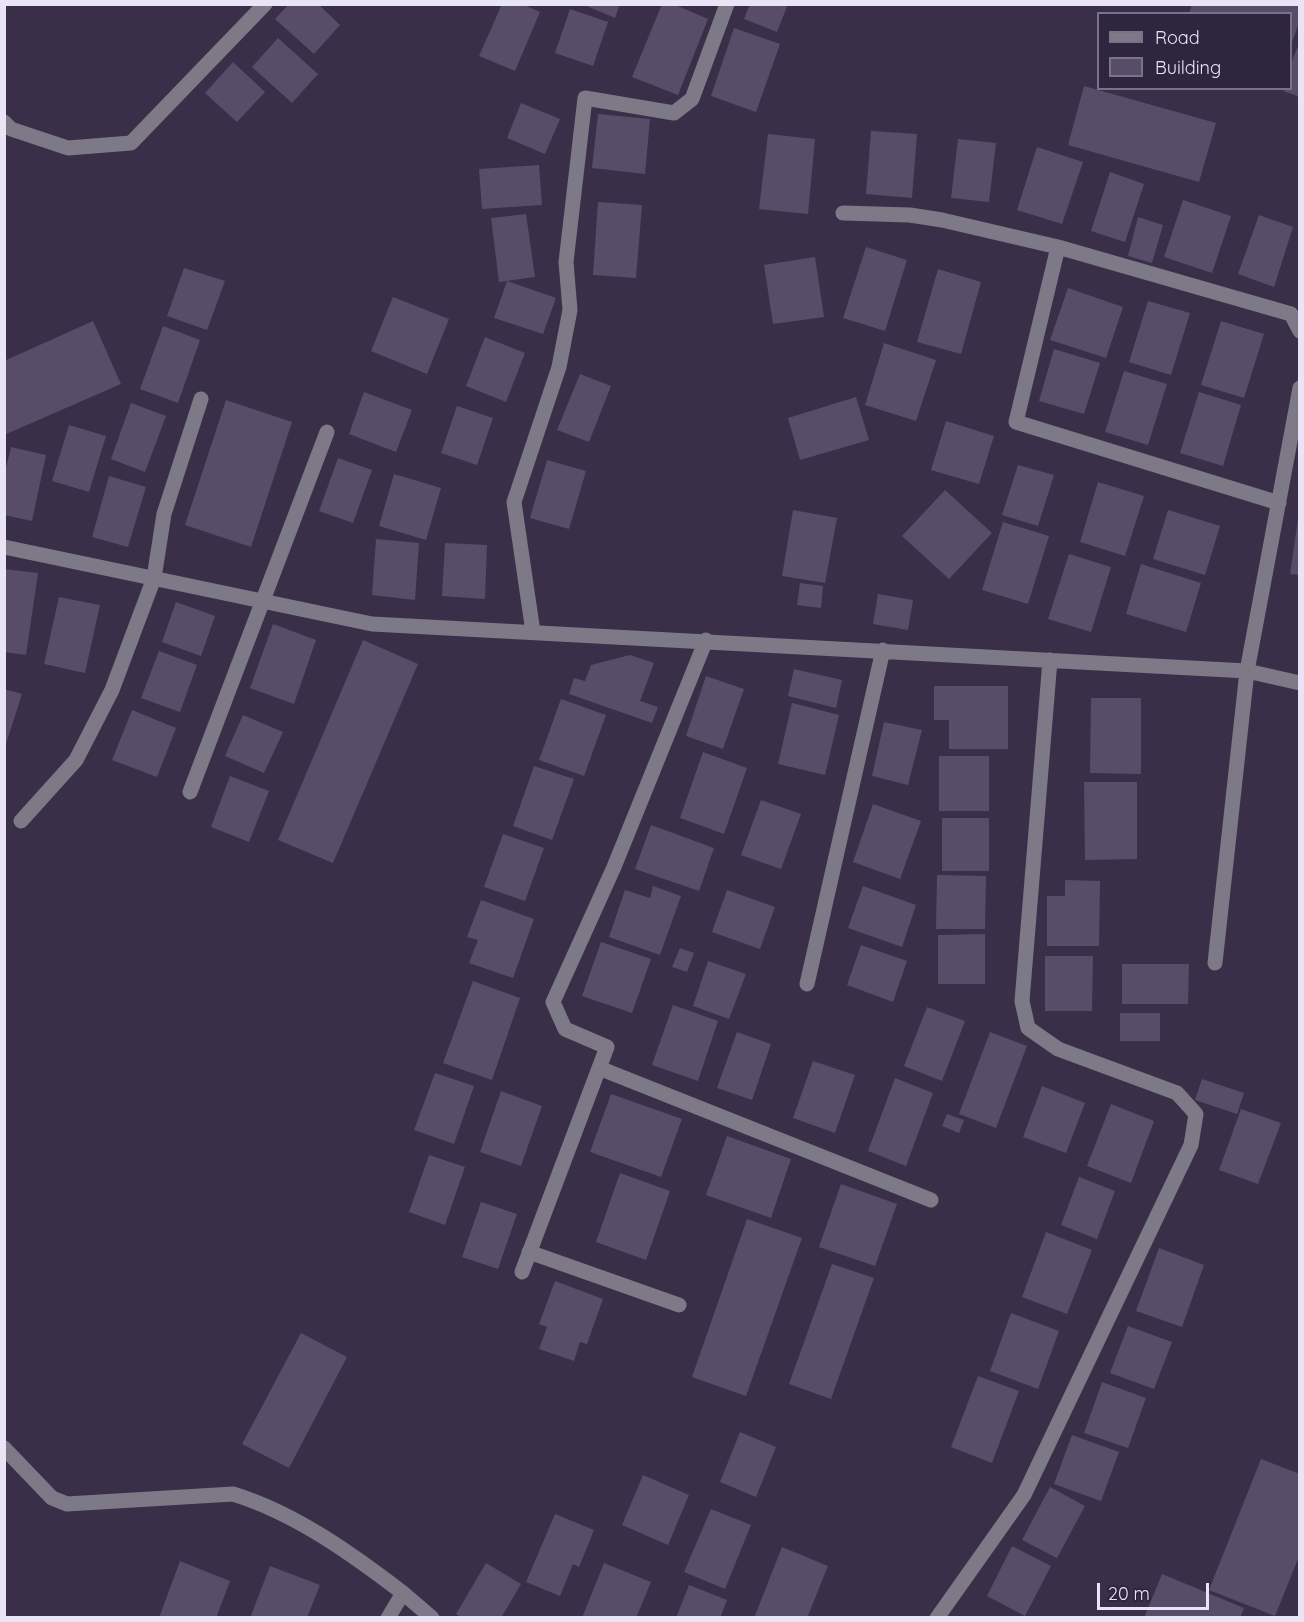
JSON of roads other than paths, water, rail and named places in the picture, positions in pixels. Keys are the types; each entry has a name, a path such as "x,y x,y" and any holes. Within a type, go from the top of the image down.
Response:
{"street":[{"path":"4,122 11,129 68,148 130,143 265,4"},
{"path":"533,632 514,502 559,367 570,310 566,262 585,98 674,113 692,99 727,4"},
{"path":"843,213 910,215 942,220 1058,247 1291,315 1299,331"},
{"path":"1058,247 1016,422 1279,503"},
{"path":"1215,963 1247,671 1299,388"},
{"path":"21,821 76,760 112,690 154,578 164,514 201,399"},
{"path":"190,792 327,432"},
{"path":"4,547 372,624 706,640 1247,671 1299,683"},
{"path":"522,1272 607,1047 566,1029 553,1002 614,867 706,640"},
{"path":"807,984 884,650"},
{"path":"937,1617 1024,1495 1191,1145 1196,1114 1177,1093 1058,1048 1028,1028 1022,1001 1050,660"},
{"path":"599,1068 931,1200"},
{"path":"530,1252 679,1305"},
{"path":"4,1448 52,1498 68,1504 233,1494 254,1501 276,1511 359,1562 432,1617"},
{"path":"388,1617 403,1593"}]}
